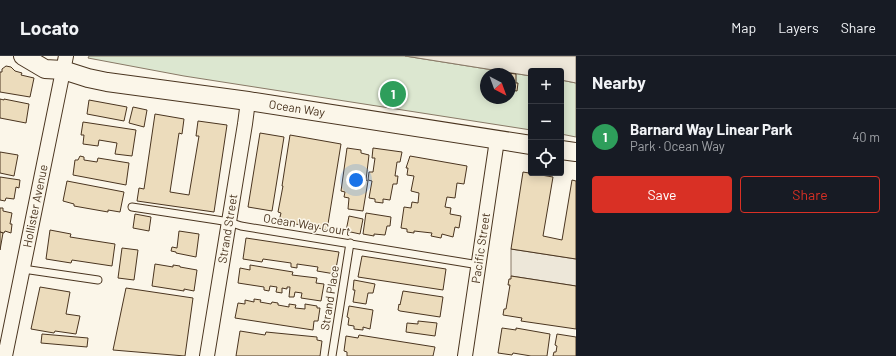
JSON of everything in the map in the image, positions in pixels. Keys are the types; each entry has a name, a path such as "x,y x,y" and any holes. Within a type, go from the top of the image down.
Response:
{"street":[{"path":"23,56 44,69 65,63"},
{"path":"46,56 65,63"},
{"name":"Ocean Way","path":"65,63 88,78 107,82 248,101 528,145"},
{"name":"Hollister Avenue","path":"6,356 65,63"},
{"name":"Strand Street","path":"207,356 248,101"},
{"name":"Pacific Street","path":"465,356 497,140"},
{"path":"564,150 576,152"}],"lane":[{"name":"Ocean Way Court","path":"132,207 479,264"},
{"name":"Strand Place","path":"332,356 350,243"},
{"path":"23,269 98,280"}],"green space":[{"path":"89,56 405,56 481,68 480,104 516,104 516,74 528,76 528,130 184,76 88,58"},
{"path":"564,81 576,83 576,137 564,135"}],"shaded area":[{"path":"405,56 576,56 576,83 564,81 564,68 528,68 528,76 516,74 516,68 481,68"},
{"path":"511,249 576,259 576,286 511,276"}],"building":[{"path":"6,66 22,73 21,75 34,78 30,97 0,92 0,72 2,72 2,69"},
{"path":"516,83 518,83 517,91"},
{"path":"0,99 29,104 26,123 0,118"},
{"path":"89,100 127,107 124,121 87,114"},
{"path":"133,107 147,110 144,127 129,123"},
{"path":"155,114 184,119 182,134 179,133 170,192 189,195 199,136 196,136 198,121 227,125 214,212 137,201 139,188 144,189"},
{"path":"83,122 136,130 132,156 115,154 117,143 99,140 98,146 83,144 84,135 81,135"},
{"path":"260,133 284,137 272,211 248,207"},
{"path":"290,135 341,144 327,230 279,221 281,213 278,212"},
{"path":"347,148 361,150 361,153 369,155 366,180 368,181 363,211 348,209 349,198 344,197 345,192 341,191"},
{"path":"373,148 402,152 400,162 397,162 395,176 398,176 397,184 393,184 390,200 383,199 383,203 375,202 375,199 369,198 372,181 368,180 369,172 373,172 375,158 372,158"},
{"path":"0,152 18,155 14,176 0,173"},
{"path":"80,156 84,157 84,160 97,162 98,158 129,163 126,185 73,175 75,160 78,160"},
{"path":"410,156 467,166 464,184 457,183 455,198 447,197 445,207 451,208 450,214 461,216 459,228 455,227 453,237 442,234 441,238 431,236 432,233 414,231 414,233 407,232 407,229 401,228 404,207 411,208 412,202 418,203 419,193 411,191 414,176 407,175 408,168 406,168"},
{"path":"523,172 528,173 528,176 553,177 543,236 562,240 572,180 576,181 576,259 511,249"},
{"path":"0,177 20,180 19,188 16,187 14,199 6,198 5,201 0,200"},
{"path":"67,181 124,192 120,212 108,210 108,212 74,206 74,204 63,201"},
{"path":"0,208 3,208 3,211 12,213 10,224 12,224 11,233 5,231 4,233 0,232"},
{"path":"366,213 391,217 390,226 387,226 385,235 374,234 374,236 363,234"},
{"path":"135,214 151,217 149,231 133,228"},
{"path":"349,216 363,219 360,234 346,231"},
{"path":"50,230 71,234 70,237 115,244 112,266 72,260 71,263 46,259"},
{"path":"179,231 199,234 196,257 171,251 172,247 177,248"},
{"path":"0,232 3,233 0,250"},
{"path":"246,238 339,252 335,274 317,271 318,267 297,264 297,268 291,267 291,263 263,259 262,262 243,259"},
{"path":"122,248 138,250 134,280 118,278"},
{"path":"362,256 446,269 443,290 358,277"},
{"path":"155,264 173,267 173,265 180,266 197,270 194,291 152,286"},
{"path":"250,265 293,272 292,275 317,278 316,283 324,284 321,301 301,298 302,293 295,292 294,297 289,297 290,287 287,287 287,289 282,288 282,293 276,292 277,287 270,286 269,291 264,290 264,287 238,283 240,268 250,270"},
{"path":"511,276 576,286 576,329 521,321 522,318 503,315 504,309 506,309 510,285 508,285"},
{"path":"354,280 375,284 373,293 368,293 366,304 353,302 355,290 353,290"},
{"path":"40,287 70,292 66,314 80,316 76,334 55,331 54,333 31,329"},
{"path":"126,288 193,298 185,356 113,350"},
{"path":"403,291 443,297 440,317 398,310"},
{"path":"254,299 261,300 260,302 271,304 272,302 278,303 278,305 289,307 289,304 296,305 295,308 305,309 305,304 317,306 317,308 320,308 318,321 314,321 313,330 235,318 238,303 245,304 245,300 254,302"},
{"path":"349,306 373,310 370,329 363,327 363,330 354,329 354,326 348,325 349,318 347,317"},
{"path":"418,321 437,323 435,336 406,332 407,323 418,324"},
{"path":"502,328 516,330 516,328 550,334 547,356 498,353"},
{"path":"240,331 265,335 266,332 317,337 317,340 322,341 320,356 236,356"},
{"path":"42,334 88,338 87,347 41,343"},
{"path":"557,334 576,337 576,356 553,356 554,352 556,352 557,346 555,345"},
{"path":"359,335 435,347 433,356 347,356 347,352 344,351 346,336 358,338"}],"place":[{"name":"Barnard Way Linear Park","path":"393,94"}]}
